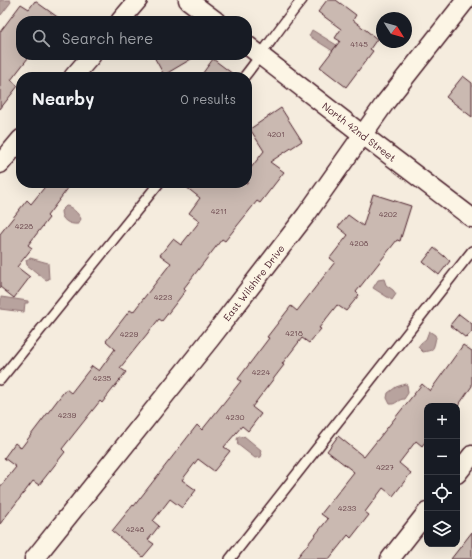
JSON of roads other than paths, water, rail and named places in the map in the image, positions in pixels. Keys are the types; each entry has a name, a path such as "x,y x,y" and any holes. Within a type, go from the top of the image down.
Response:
{"street":[{"path":"124,16 138,0"},
{"path":"188,0 209,16"},
{"name":"East Wilshire Drive","path":"34,559 225,320 306,215 385,103 466,0"},
{"name":"North 42nd Street","path":"252,49 472,218"},
{"path":"77,72 88,60"},
{"path":"0,164 16,145"},
{"path":"460,470 472,455"},
{"path":"390,559 424,516"}],"lane":[{"path":"248,72 290,14 302,0"},
{"path":"0,380 155,188"},
{"path":"230,559 472,252"}]}
